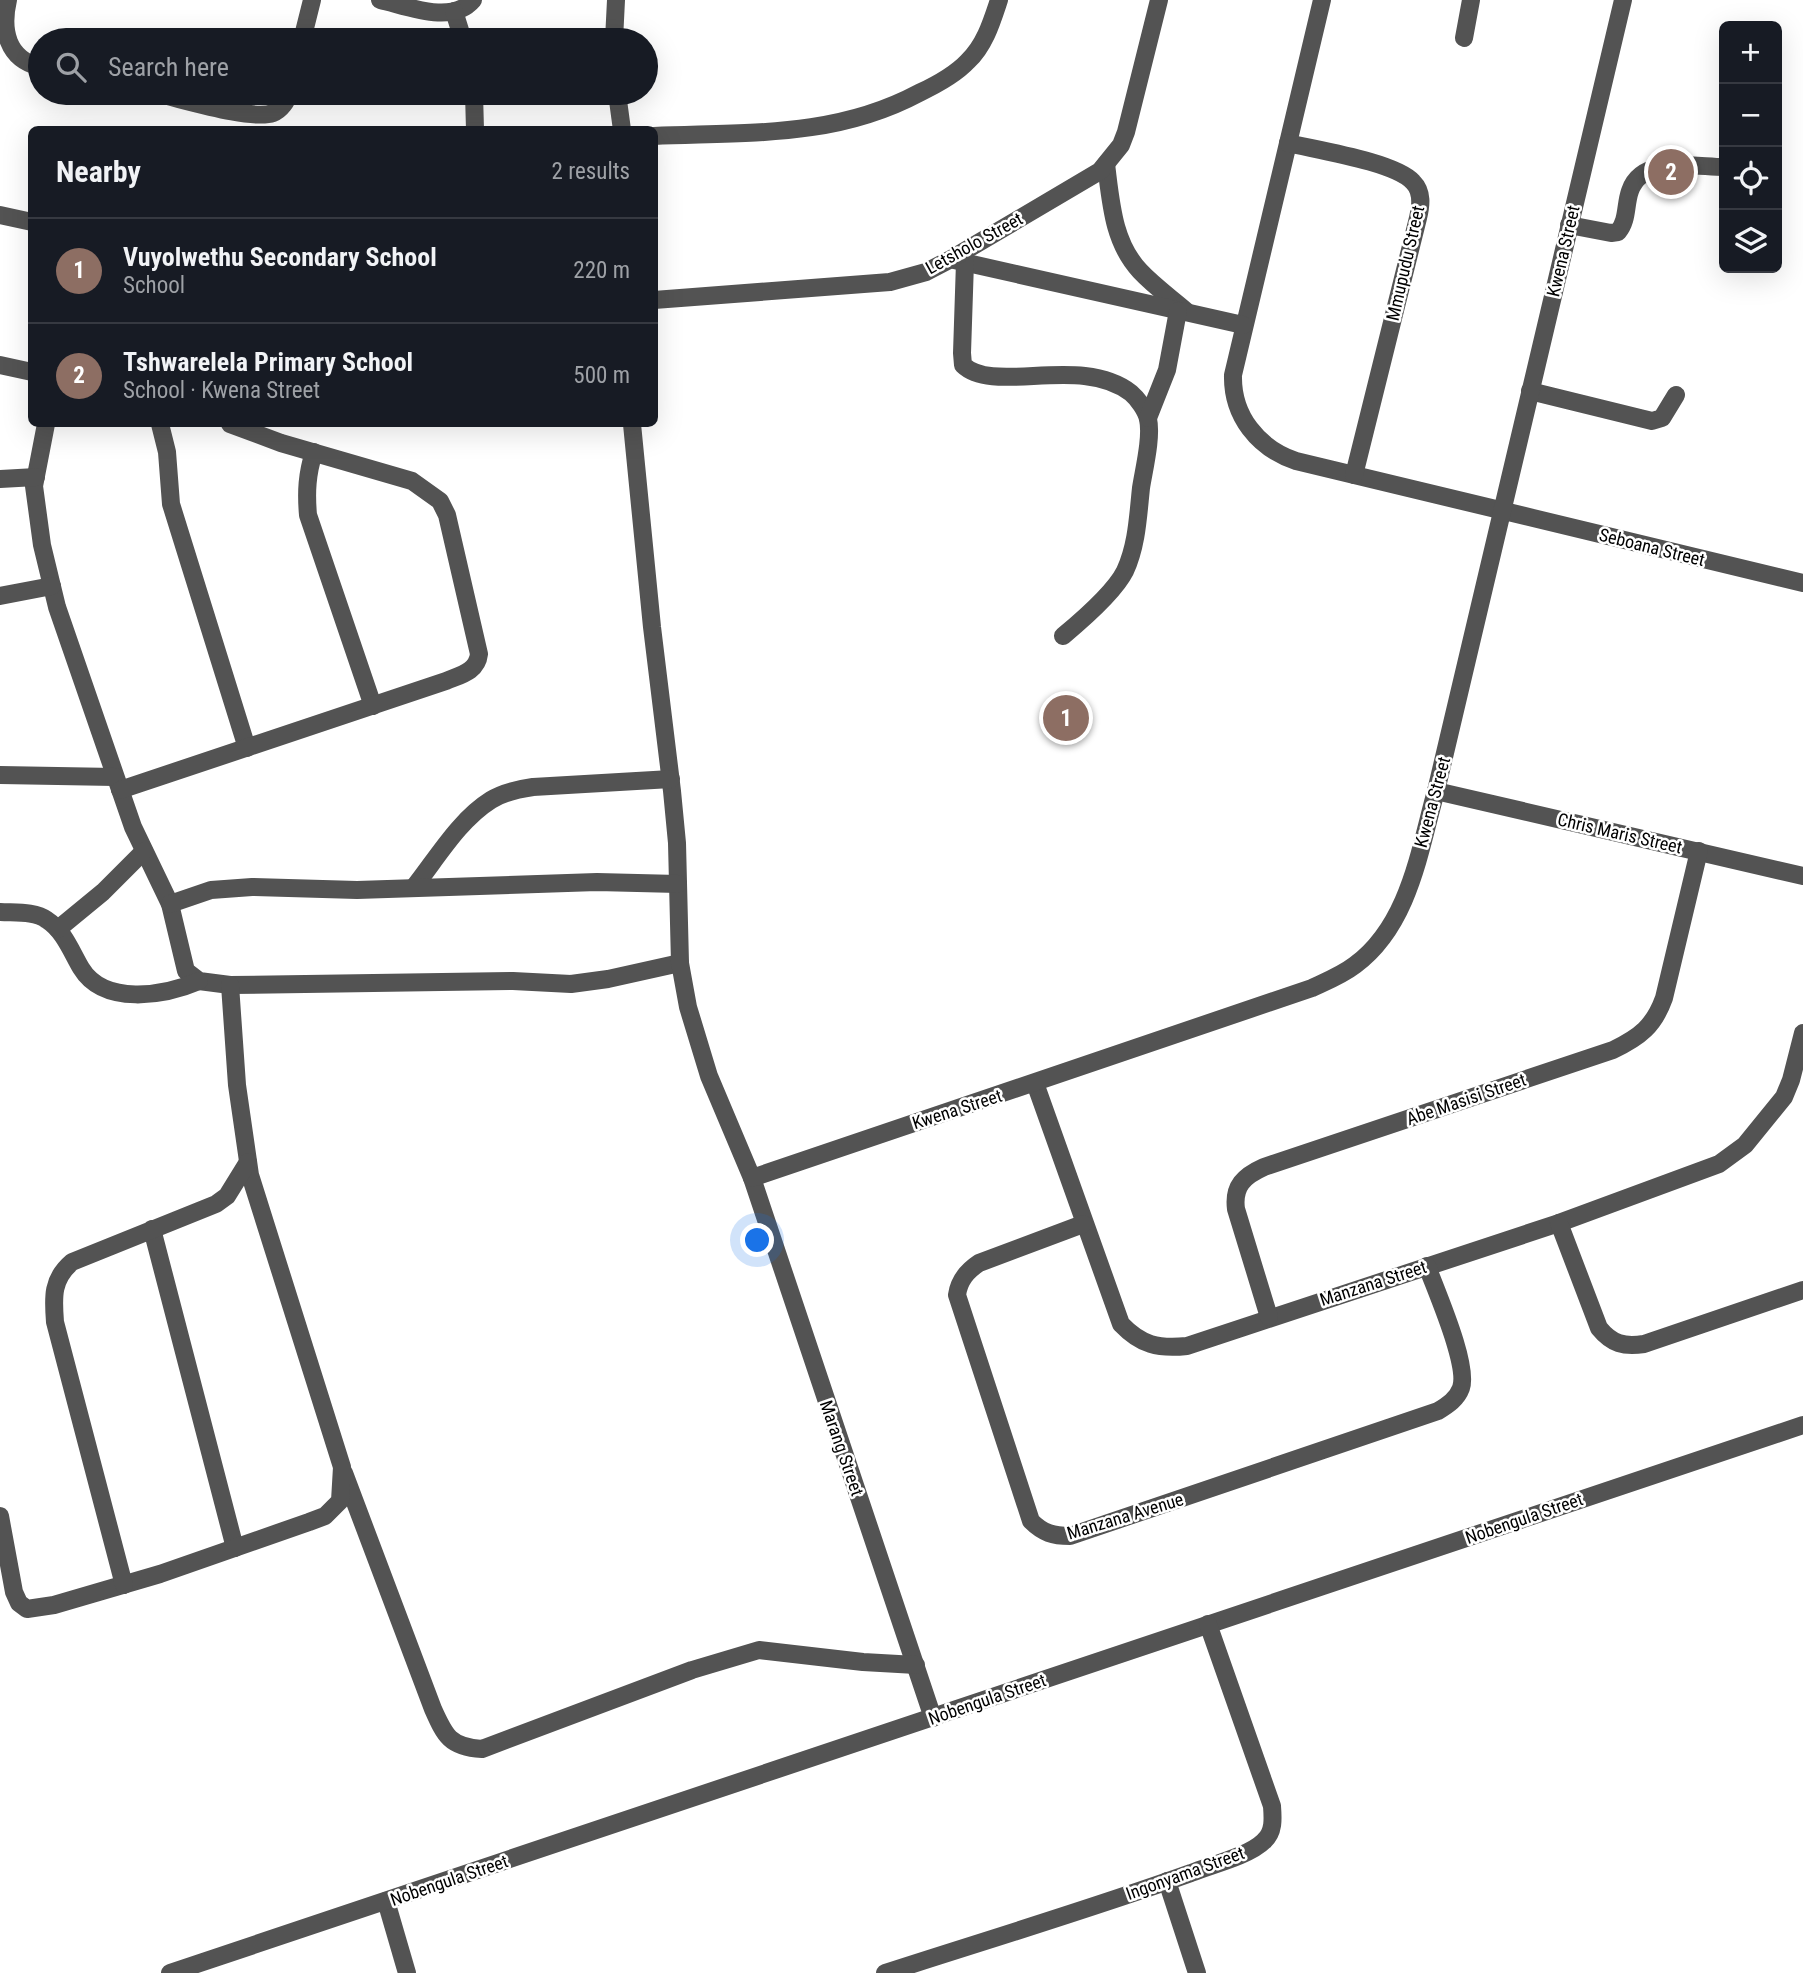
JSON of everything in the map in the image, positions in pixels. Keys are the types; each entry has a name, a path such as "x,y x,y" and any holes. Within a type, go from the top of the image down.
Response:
{"street":[{"path":"8,0 5,33 10,47 19,57 28,61"},
{"path":"305,28 312,0"},
{"path":"380,0 443,13 468,6 473,0"},
{"path":"615,28 616,0"},
{"path":"658,136 806,129 863,118 894,106 938,83 968,61 981,45 999,0"},
{"name":"Letsholo Street","path":"658,295 890,282 958,260 1100,171 1121,145 1159,0"},
{"path":"1322,0 1243,325 1233,375 1239,411 1256,438 1281,456 1502,510"},
{"path":"1464,38 1471,0"},
{"name":"Kwena Street","path":"752,1178 1312,988 1357,965 1375,948 1393,924 1405,900 1436,791 1623,0"},
{"path":"454,11 459,28"},
{"path":"208,105 248,114 275,113 283,105"},
{"path":"474,105 475,126"},
{"path":"619,105 621,126"},
{"name":"Mmupudu Street","path":"1288,144 1387,167 1404,174 1415,183 1420,195 1418,218 1354,475"},
{"path":"1106,164 1113,218 1120,242 1140,271 1183,312"},
{"path":"1569,225 1618,232 1624,224 1630,191 1641,173 1667,166 1719,167"},
{"path":"0,215 28,221"},
{"path":"1148,418 1136,397 1121,386 1102,378 1082,375 988,376 971,372 963,365 958,260 1243,325"},
{"path":"1063,636 1096,607 1123,575 1129,561 1135,540 1148,418 1167,370 1183,312"},
{"path":"0,365 28,371"},
{"path":"1530,391 1652,421 1662,418 1676,395"},
{"path":"45,427 35,495 52,586 118,784 144,851 170,904 186,971 200,981"},
{"path":"161,427 167,452 171,504 247,748"},
{"path":"0,775 118,784 247,748 446,681 474,669 479,654 447,514 440,501 412,481 239,427"},
{"name":"Marang Street","path":"632,427 652,627 671,779 680,963 688,1007 709,1076 752,1178 933,1718"},
{"path":"314,452 305,488 308,515 373,706"},
{"path":"0,479 36,477"},
{"name":"Seboana Street","path":"1502,510 1803,583"},
{"path":"0,596 52,586"},
{"path":"414,887 472,814 492,799 512,790 671,779"},
{"name":"Chris Maris Street","path":"1436,791 1803,876"},
{"path":"58,929 103,892 144,851"},
{"name":"Abe Masisi Street","path":"1269,1317 1236,1209 1235,1198 1242,1179 1264,1167 1614,1049 1642,1033 1658,1015 1664,998 1699,851"},
{"path":"170,904 211,890 230,887 358,890 597,883 678,884"},
{"path":"0,912 46,918 58,929 82,970 94,983 118,993 172,990 200,981 230,985 513,981 571,984 680,963"},
{"path":"230,985 237,1084 248,1162 261,1213 342,1467 445,1735 466,1748 482,1749 692,1670 759,1650 915,1665"},
{"name":"Manzana Street","path":"1035,1083 1083,1224 1121,1324 1130,1334 1146,1344 1161,1348 1187,1346 1559,1223 1719,1164 1733,1156 1784,1097 1803,1033"},
{"path":"124,1585 55,1322 55,1285 63,1270 72,1262 216,1203 227,1196 248,1162"},
{"path":"1559,1223 1599,1328 1607,1338 1618,1344 1644,1344 1803,1290"},
{"name":"Manzana Avenue","path":"1083,1224 979,1263 963,1278 957,1295 1031,1521 1041,1531 1059,1536 1070,1536 1438,1411 1449,1404 1461,1387 1462,1365 1427,1266"},
{"path":"152,1229 235,1548"},
{"name":"Nobengula Street","path":"170,1973 1803,1425"},
{"path":"0,1516 14,1592 19,1603 27,1609 54,1605 124,1585 317,1519 332,1510 340,1501 342,1467"},
{"name":"Ingonyama Street","path":"885,1973 1167,1881 1241,1854 1263,1843 1270,1834 1272,1806 1208,1624"},
{"path":"1167,1881 1198,1973"},
{"path":"386,1901 407,1973"}],"place":[{"name":"Tshwarelela Primary School","path":"1671,172"},
{"name":"Vuyolwethu Secondary School","path":"1066,718"}]}
